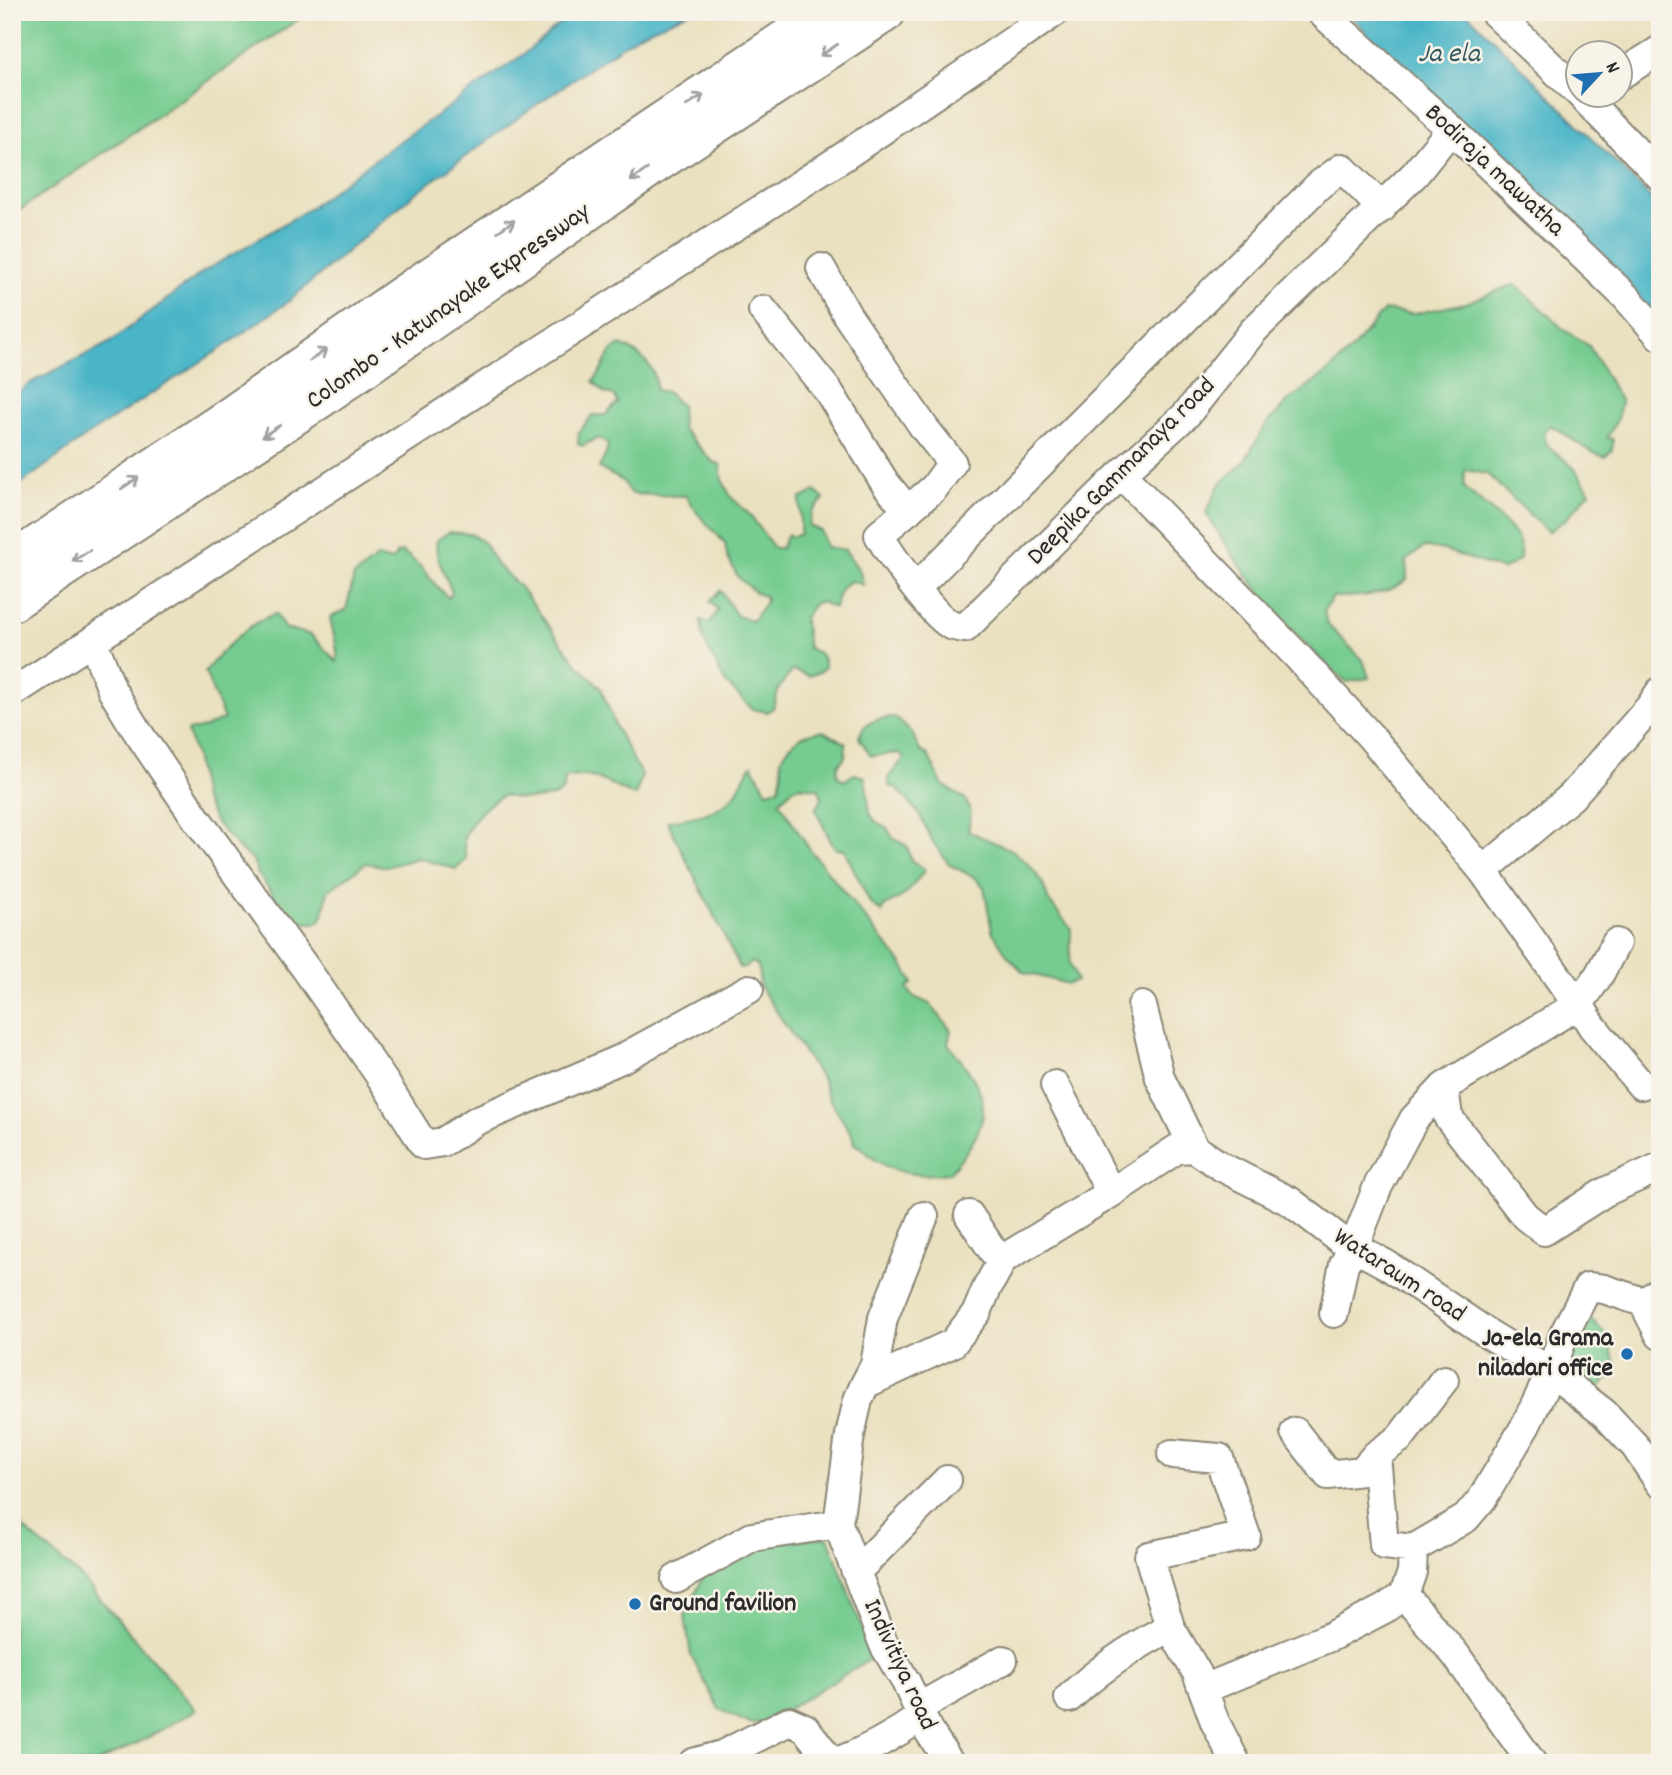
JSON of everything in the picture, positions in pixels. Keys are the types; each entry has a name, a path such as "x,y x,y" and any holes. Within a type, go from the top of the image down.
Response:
{"highway":[{"name":"Colombo - Katunayake Expressway","path":"12,562 231,416 400,297 827,12"},
{"name":"Colombo - Katunayake Expressway","path":"12,601 321,398 655,164 886,12"}],"street":[{"path":"12,693 472,394 844,157 1055,12"},
{"name":"Bodiraja mawatha","path":"1321,12 1451,129 1627,298 1660,336"},
{"path":"1505,17 1564,76"},
{"path":"1634,66 1660,50"},
{"path":"1595,108 1660,176"},
{"name":"Deepika Gammanaya road","path":"821,268 847,315 925,429 952,463 934,488 879,535 930,606 951,626 965,628 1121,474 1186,415 1254,330 1382,208 1415,174 1451,129"},
{"path":"917,587 1319,185 1342,168 1382,208"},
{"path":"763,310 829,391 885,483 908,511"},
{"path":"1121,474 1297,656 1371,737 1483,870 1592,1026 1641,1085"},
{"path":"93,640 112,690 135,728 196,818 306,969 385,1083 424,1145 443,1142 476,1121 621,1059 749,989"},
{"path":"1483,870 1572,796 1660,692"},
{"path":"1334,1313 1344,1264 1354,1247 1374,1195 1414,1119 1444,1087 1586,994 1600,975 1616,943"},
{"path":"865,1384 953,1343 977,1312 986,1288 1003,1259 1177,1150 1194,1148 1160,1078 1142,1006"},
{"path":"1055,1085 1111,1193"},
{"path":"1444,1087 1448,1117 1525,1216 1544,1231 1605,1192 1660,1167"},
{"name":"Wataraum road","path":"1194,1148 1222,1167 1291,1202 1338,1238 1387,1265 1551,1372 1604,1413 1634,1446 1660,1483"},
{"path":"968,1215 993,1251 1003,1259"},
{"name":"Indivitiya road","path":"924,1216 883,1318 875,1365 858,1400 850,1435 838,1524 884,1645 928,1730 950,1763"},
{"path":"1376,1455 1384,1545 1413,1549 1466,1518 1482,1499 1526,1425 1551,1372 1563,1336 1588,1286 1651,1297 1660,1335"},
{"path":"1295,1432 1328,1475 1362,1471 1376,1455 1400,1438 1444,1380"},
{"path":"1172,1454 1219,1458 1245,1536 1149,1556 1170,1627 1205,1689 1215,1722 1236,1763"},
{"path":"856,1571 947,1480"},
{"path":"676,1579 752,1537 838,1524"},
{"path":"1205,1689 1332,1636 1384,1609 1404,1595 1412,1572 1413,1549"},
{"path":"1404,1595 1455,1654 1532,1763"},
{"path":"1069,1698 1090,1678 1131,1648 1170,1627"},
{"path":"693,1763 722,1755 789,1721 805,1728 835,1763 875,1745 920,1712 1003,1660"}],"green space":[{"path":"12,12 309,12 12,215"},
{"path":"1515,284 1563,329 1589,346 1621,402 1617,420 1607,438 1613,439 1612,450 1605,457 1597,454 1550,425 1544,434 1547,445 1574,468 1590,492 1566,519 1548,532 1487,474 1465,470 1464,487 1515,535 1520,544 1520,559 1503,570 1444,550 1424,547 1406,561 1407,579 1400,585 1373,594 1333,597 1324,610 1327,624 1363,660 1369,678 1347,682 1306,644 1269,604 1206,513 1219,485 1244,462 1265,426 1289,400 1329,371 1353,348 1384,310 1414,314 1466,303"},
{"path":"620,345 634,352 650,367 654,374 656,390 667,392 681,406 682,429 713,462 720,464 722,480 731,497 750,515 774,548 781,548 788,534 792,537 800,534 800,499 815,491 824,499 812,512 809,526 821,531 826,547 845,550 860,572 863,585 852,581 844,586 835,608 821,602 815,603 804,618 808,648 820,655 825,667 809,676 793,670 779,688 773,708 767,712 752,709 725,682 703,639 701,620 709,623 718,610 710,602 720,590 737,616 752,621 766,602 765,596 756,593 738,577 727,556 725,543 698,514 686,496 633,494 628,491 623,481 599,468 608,444 598,438 582,446 578,444 579,431 593,415 605,415 618,403 614,395 605,393 593,381 610,354"},
{"path":"449,532 471,534 484,543 497,565 520,587 577,664 601,688 616,728 642,776 635,796 601,780 585,776 565,778 564,787 559,793 545,798 526,799 504,795 485,808 468,829 464,842 466,860 456,869 418,858 386,867 366,863 328,891 322,918 317,923 301,923 288,915 258,874 253,860 240,850 216,823 203,798 195,755 187,731 224,719 205,672 227,646 256,623 276,614 284,628 311,635 337,662 330,617 346,610 354,576 378,557 392,561 397,553 402,552 449,598 452,593 436,546 437,540"},
{"path":"895,717 912,733 920,751 928,755 942,784 966,800 971,814 968,831 1012,850 1030,866 1042,882 1049,901 1071,929 1070,964 1077,981 1068,984 1023,972 1007,955 992,931 984,887 974,877 950,865 933,842 919,814 896,787 890,787 888,778 904,758 900,753 871,756 859,738 868,724"},
{"path":"823,731 846,743 845,757 838,765 837,775 844,781 854,774 865,777 870,813 875,821 887,828 893,838 907,846 911,860 925,870 906,894 884,907 882,912 870,903 844,849 836,849 830,840 815,810 822,799 819,789 802,786 794,788 779,801 810,850 903,965 913,983 907,988 914,997 930,1004 951,1030 948,1044 974,1079 983,1108 981,1123 975,1138 949,1173 921,1174 894,1170 854,1144 852,1135 827,1095 823,1081 760,987 758,966 752,962 740,968 667,821 704,814 729,801 752,765 767,791 779,788 781,759 789,747 803,736"},
{"path":"1591,1320 1607,1335 1616,1365 1612,1375 1595,1390 1565,1374 1574,1345"},
{"path":"12,1507 23,1528 82,1578 196,1710 96,1763 12,1763"},
{"path":"828,1537 873,1657 768,1721 750,1724 719,1709 691,1656 685,1616 705,1573 751,1544"}],"water":[{"path":"574,12 690,12 638,35 526,112 413,195 289,301 91,433 12,490 12,398 32,382 109,343 203,272 307,210 524,54"},
{"name":"Ja ela","path":"1347,12 1466,12 1660,207 1660,322 1402,70"}],"place":[{"name":"Ja-ela Grama niladari office","path":"1627,1354"},
{"name":"Ground favilion","path":"635,1604"}]}
